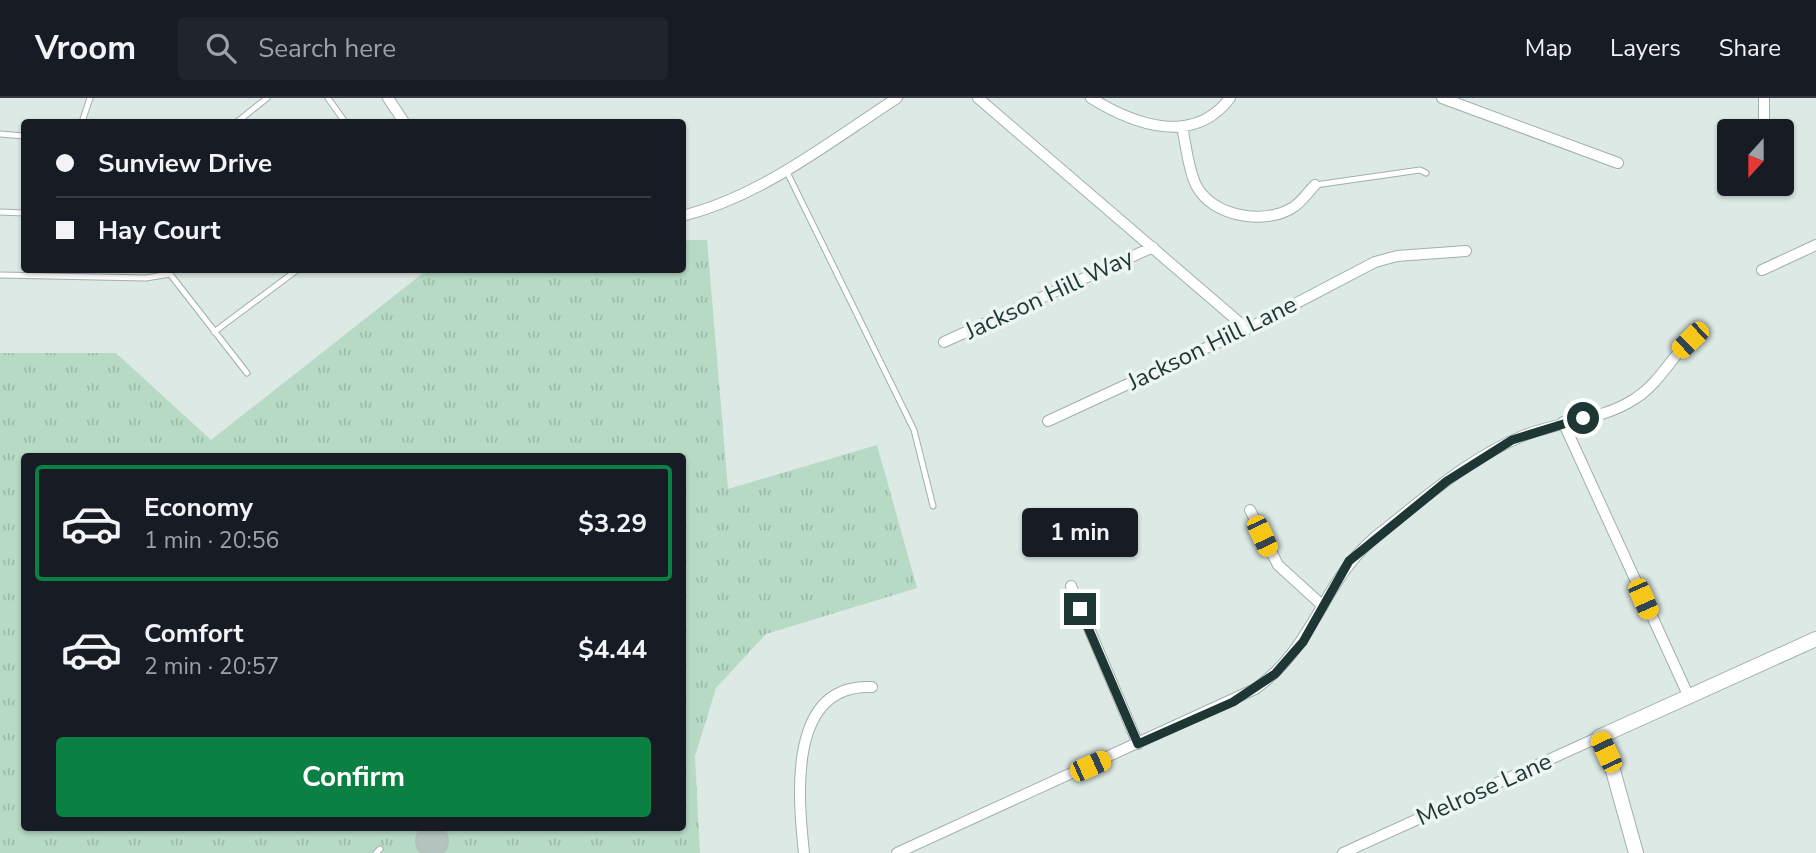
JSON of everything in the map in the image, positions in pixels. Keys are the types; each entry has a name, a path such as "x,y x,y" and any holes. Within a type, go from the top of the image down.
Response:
{"street":[{"path":"388,98 402,119"},
{"path":"686,215 715,208 765,184 897,98"},
{"path":"978,98 1247,329"},
{"path":"1091,98 1123,118 1165,127 1182,127 1205,119 1230,98"},
{"path":"1442,98 1618,163"},
{"path":"1764,98 1764,119"},
{"path":"1182,127 1196,186 1218,206 1255,217 1279,213 1294,207 1315,185"},
{"path":"1762,270 1816,245"},
{"name":"Jackson Hill Way","path":"944,342 1153,247"},
{"name":"Jackson Hill Lane","path":"1048,421 1247,329 1375,262 1396,256 1466,251"},
{"path":"897,853 1233,702 1266,681 1303,642 1340,574 1361,549 1447,481 1512,440 1563,422 1602,414 1634,400 1656,382 1690,340"},
{"path":"1563,422 1689,697"},
{"path":"1250,510 1278,565 1323,606"},
{"path":"1071,586 1138,744"},
{"name":"Melrose Lane","path":"1343,853 1360,850 1599,737 1816,639"},
{"path":"804,853 799,773 811,728 831,696 856,686 872,687"},
{"path":"1599,737 1612,766 1636,853"}],"lane":[{"path":"83,119 90,98"},
{"path":"241,119 267,98"},
{"path":"328,98 343,119"},
{"path":"0,134 21,136"},
{"path":"786,170 914,430 933,506"},
{"path":"1315,185 1420,170 1426,173"},
{"path":"0,212 21,213"},
{"path":"214,332 293,273"},
{"path":"0,275 146,278 170,274 247,373"}],"green space":[{"path":"686,240 707,240 728,489 877,445 917,588 766,634 716,688 695,756 700,853 0,853 0,353 116,353 211,440 423,273 686,273"}],"building":[{"path":"420,831 444,831 447,835 447,847 440,854 424,854 417,847 417,835"}],"route":[{"path":"1080,609 1138,744 1233,702 1275,674 1303,642 1349,561 1377,536 1477,459 1512,440 1583,418"}]}
